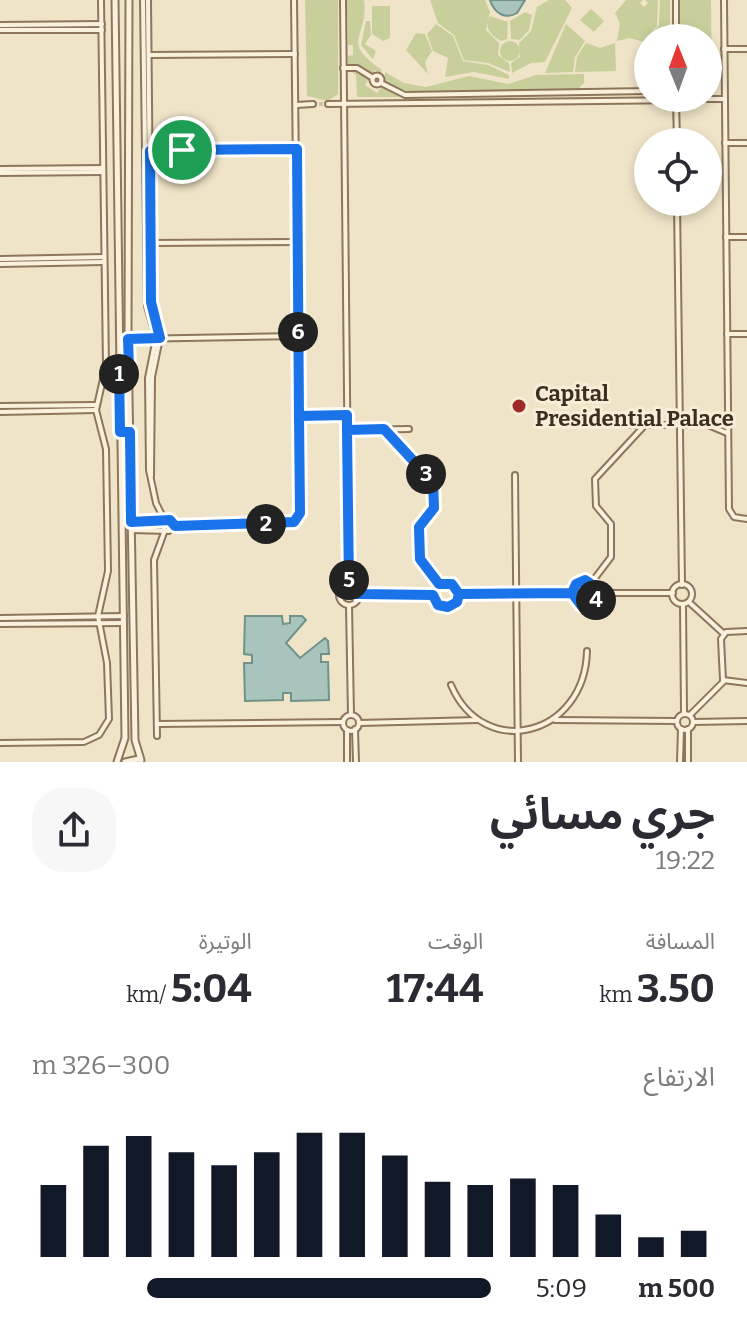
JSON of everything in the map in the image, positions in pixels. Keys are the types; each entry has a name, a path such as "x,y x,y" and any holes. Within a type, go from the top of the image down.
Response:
{"street":[{"path":"0,743 84,742 104,729 109,715 108,668 98,616 108,571 106,443 96,408 106,371 101,0"},
{"path":"115,0 125,738 121,761 133,758 142,761"},
{"path":"129,0 131,526 135,740 142,761"},
{"path":"146,0 147,303 158,338"},
{"path":"146,0 151,305 158,338 152,377 151,476 156,503 164,522 154,560 157,736"},
{"path":"131,526 171,531 175,526 296,521 300,513 294,0"},
{"path":"343,0 349,586"},
{"path":"676,0 676,24"},
{"path":"724,0 729,511 736,518 747,519"},
{"path":"0,27 102,27"},
{"path":"724,49 747,49"},
{"path":"149,55 295,54"},
{"path":"343,68 357,68 373,78 374,84 381,83 405,95 634,91"},
{"path":"328,104 634,100"},
{"path":"296,105 313,104"},
{"path":"725,143 747,143"},
{"path":"150,151 297,149"},
{"path":"0,171 103,170"},
{"path":"677,216 682,585"},
{"path":"726,237 747,237"},
{"path":"150,243 298,242"},
{"path":"0,262 104,260"},
{"path":"727,334 747,334"},
{"path":"128,339 298,336"},
{"path":"119,367 129,367"},
{"path":"0,409 96,408"},
{"path":"299,416 347,415"},
{"path":"619,425 693,425"},
{"path":"592,582 611,557 611,524 595,504 595,479 645,425"},
{"path":"708,425 728,433"},
{"path":"384,429 434,484 434,508 419,527 420,559 439,584"},
{"path":"347,430 409,429"},
{"path":"120,432 130,432"},
{"path":"515,475 518,762"},
{"path":"131,526 170,520 175,526"},
{"path":"572,593 578,582 592,582"},
{"path":"572,593 576,602 586,606 595,602 598,593 592,582"},
{"path":"433,595 438,605 448,607 457,602 459,594 452,584 439,584"},
{"path":"433,595 439,584"},
{"path":"675,585 690,587 689,602 683,605 674,603 675,585"},
{"path":"349,586 357,587 358,594 356,604 342,603 341,590 349,586"},
{"path":"459,594 572,593"},
{"path":"598,593 673,593"},
{"path":"358,594 433,595"},
{"path":"689,602 724,634 724,681"},
{"path":"349,605 351,715 359,723 480,720 517,731 534,729 554,720 566,710 583,683 587,651"},
{"path":"683,605 687,714 693,722"},
{"path":"0,621 98,616 124,619"},
{"path":"0,621 99,623 124,619"},
{"path":"724,634 747,631"},
{"path":"554,720 676,721 724,681 747,683"},
{"path":"451,685 467,710 480,720"},
{"path":"464,721 467,710"},
{"path":"566,710 571,719"},
{"path":"157,724 343,722 351,715"},
{"path":"676,721 681,729 680,760 688,760 688,729 693,722"},
{"path":"693,722 747,721"},
{"path":"343,722 347,733 347,761 356,761 355,729"},
{"path":"347,733 359,723"},
{"path":"681,729 688,729"},
{"path":"347,733 355,736"}],"green space":[{"path":"305,0 338,0 338,94 328,101 307,96"},
{"path":"347,0 364,0 359,45 369,60 382,70 380,73 375,70 372,74 348,64 348,56 353,55 353,45 348,45"},
{"path":"430,0 485,0 490,12 486,30 499,43 498,55 509,63 510,72 488,63 464,60 454,35 438,23"},
{"path":"549,0 565,0 572,8 545,62 531,63 512,73 511,63 520,57 519,43 531,31 537,7"},
{"path":"626,0 643,0 640,3 644,7 648,3 645,0 658,0 657,24 634,24 634,39 617,41 620,24 615,13"},
{"path":"660,0 670,0 670,24 659,24"},
{"path":"678,0 711,0 711,24 678,24"},
{"path":"372,6 390,6 390,38 383,41 372,34"},
{"path":"591,9 604,21 594,32 580,20"},
{"path":"525,12 532,15 529,30 520,40 511,39 510,21"},
{"path":"490,16 508,22 507,39 501,41 491,33 488,27"},
{"path":"366,21 370,21 371,35 365,44 376,51 373,59 361,45"},
{"path":"436,24 453,36 463,61 488,65 509,75 509,79 474,72 445,77 448,58 433,51 427,34"},
{"path":"566,24 585,41 575,57 573,72 545,73"},
{"path":"416,33 425,34 432,51 425,62 428,74 406,50"},
{"path":"510,41 517,44 520,51 517,58 510,61 503,58 500,51 503,44"},
{"path":"586,43 600,48 615,43 616,71 575,72 577,57"},
{"path":"348,69 356,69 369,78 365,85 377,93 382,86 405,97 357,97 356,75"},
{"path":"385,72 404,83 426,87 469,76 508,84 536,75 584,74 584,83 577,90 408,91 384,83"}],"water":[{"path":"490,0 525,0 517,13 508,16 497,12"},
{"path":"245,616 282,616 283,624 290,623 290,616 302,616 306,620 286,643 300,658 325,638 328,641 329,654 321,654 321,662 328,662 329,700 291,701 291,693 283,693 283,700 245,701 244,663 252,663 252,655 244,654"}],"tunnel":[{"path":"313,104 328,104"},
{"path":"693,425 708,425"}],"place":[{"name":"Capital Presidential Palace","path":"519,406"}],"route":[{"path":"182,150 150,151 151,302 160,338 128,339 129,367 119,367 120,432 130,432 131,522 163,523 170,520 175,526 294,522 300,513 299,416 347,415 347,430 384,429 431,478 434,508 419,527 420,563 439,584 452,584 459,594 572,593 581,605 588,606 595,602 597,588 585,580 576,584 572,593 516,594 459,594 457,602 448,607 438,605 433,595 358,594 357,587 349,586 347,430 347,415 299,416 297,149 182,150"}]}
